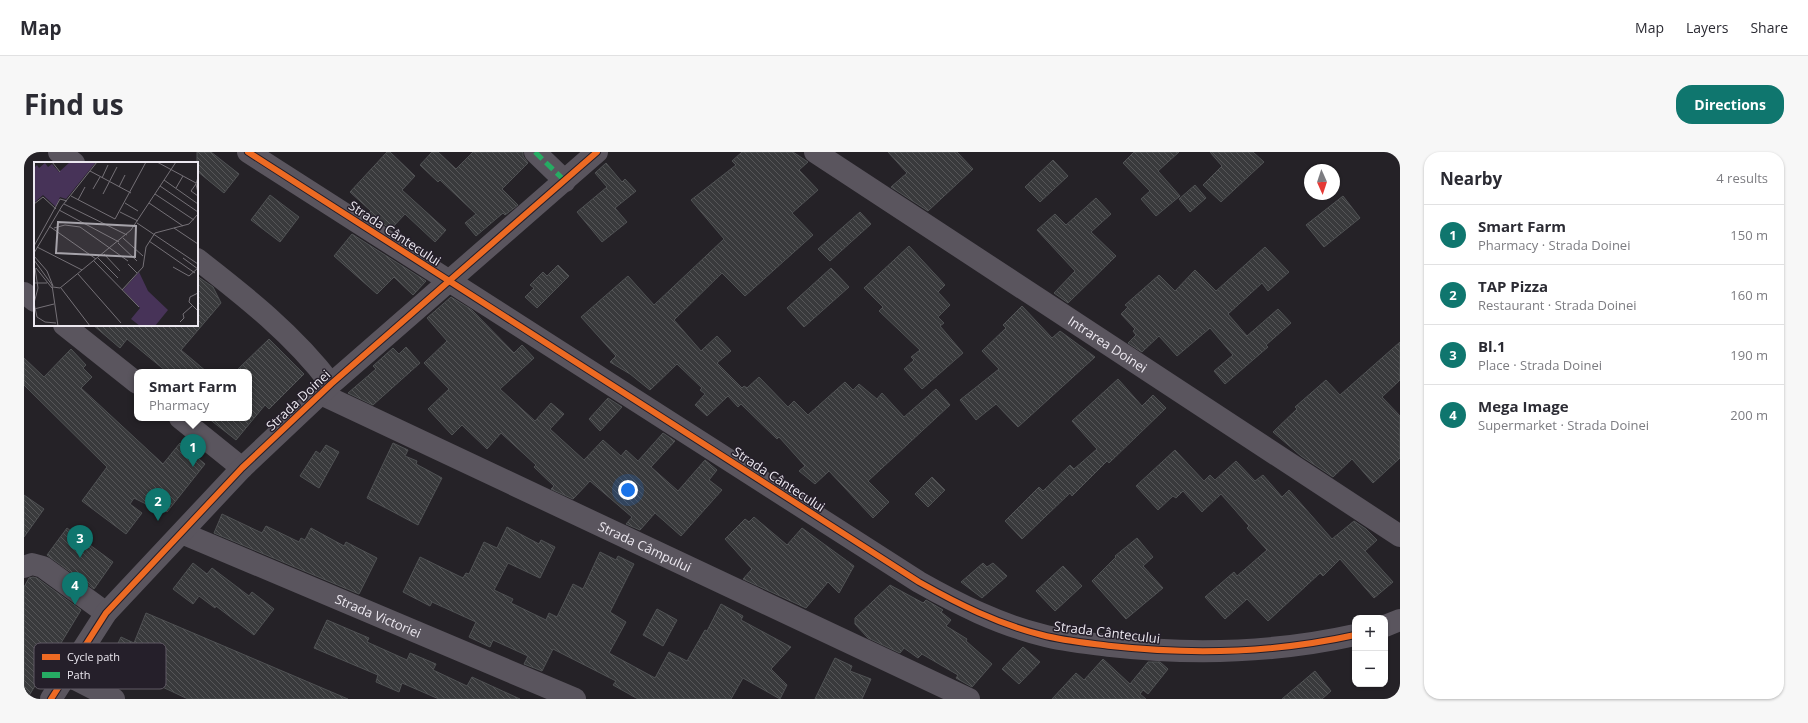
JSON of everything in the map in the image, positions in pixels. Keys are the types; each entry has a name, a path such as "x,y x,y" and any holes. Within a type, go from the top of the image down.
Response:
{"street":[{"path":"60,152 73,162"},
{"name":"Strada Cântecului","path":"248,152 919,582 965,607 1004,623 1042,635 1077,642 1184,652 1229,652 1270,649 1320,643 1352,636"},
{"path":"535,152 564,181"},
{"name":"Strada Doinei","path":"87,643 106,613 242,468 326,389 597,152"},
{"name":"Intrarea Doinei","path":"815,152 1400,536"},
{"path":"198,260 263,312 314,361 326,389"},
{"path":"24,292 34,300"},
{"path":"65,326 134,381"},
{"name":"Strada Câmpului","path":"326,389 969,699"},
{"path":"184,421 242,468"},
{"name":"Strada Victoriei","path":"182,533 575,699"},
{"path":"24,567 32,564 43,567 106,613"},
{"path":"1388,625 1400,620"},
{"name":"Strada Doinei","path":"51,699 57,689"},
{"path":"94,689 114,699"}],"building":[{"path":"197,152 211,152 239,174 224,193 198,172"},
{"path":"387,152 390,152 415,176 402,190 446,230 435,242 405,214 391,229 368,214 371,211 350,192"},
{"path":"432,152 438,152 456,169 473,152 523,152 523,156 528,163 502,189 518,205 505,215 503,213 476,236 465,223 476,214 440,180 438,182 420,165"},
{"path":"742,152 793,152 808,162 799,170 818,190 792,213 813,235 745,296 722,273 674,320 701,351 717,336 731,351 717,363 742,388 744,386 747,388 759,377 788,407 794,401 808,415 845,382 853,390 859,384 877,399 882,393 904,417 936,389 950,405 868,481 889,502 873,518 829,471 815,484 799,471 805,466 779,437 777,439 741,404 738,407 728,396 707,416 695,405 705,394 700,390 702,388 677,364 650,390 630,374 610,362 616,356 581,317 628,276 654,305 724,239 691,200 736,165 732,161"},
{"path":"888,152 957,152 973,169 928,211 891,187 907,173"},
{"path":"1134,152 1179,152 1158,171 1180,196 1156,216 1141,199 1150,191 1123,163"},
{"path":"1210,152 1253,152 1264,162 1221,202 1203,185 1222,166"},
{"path":"1053,160 1068,176 1040,202 1025,187"},
{"path":"606,163 622,182 625,179 636,191 615,208 627,222 602,242 577,212 607,187 595,173"},
{"path":"1195,185 1206,198 1190,212 1179,199"},
{"path":"270,195 299,217 280,242 251,220"},
{"path":"1343,196 1360,218 1324,247 1306,225 1338,200 1340,200"},
{"path":"1096,198 1111,214 1091,232 1116,256 1068,303 1054,293 1075,271 1037,230 1055,214 1066,225"},
{"path":"860,212 871,224 830,261 818,249"},
{"path":"352,234 426,281 413,295 394,277 377,294 334,256"},
{"path":"909,246 945,285 938,292 950,305 938,317 944,323 940,326 963,353 922,389 904,369 914,360 911,357 920,350 879,311 883,307 864,288"},
{"path":"1265,247 1289,272 1268,291 1262,283 1228,314 1247,336 1278,309 1291,323 1266,345 1268,347 1225,384 1214,371 1233,355 1210,328 1177,356 1159,336 1142,352 1128,343 1136,335 1133,331 1135,329 1121,314 1128,307 1125,305 1159,275 1175,291 1195,270 1216,291"},
{"path":"558,265 569,276 537,308 525,297 534,288 530,285 543,272 547,276"},
{"path":"831,268 849,287 804,327 787,308"},
{"path":"198,277 213,287 221,303 181,350 203,369 163,369 127,339 120,348 94,326 198,326"},
{"path":"451,297 472,310 514,353 522,345 534,358 500,389 535,421 551,403 564,414 550,429 584,460 603,440 621,456 626,450 638,461 663,433 675,441 651,467 678,491 705,460 717,470 709,480 722,490 681,536 655,513 640,530 626,524 632,517 590,481 573,499 551,489 554,486 534,467 536,465 501,433 487,449 462,425 452,435 428,409 449,389 424,363 447,341 427,318"},
{"path":"1022,306 1052,338 1060,331 1095,357 1018,427 996,404 976,420 960,400 999,369 982,351 1006,328 1003,325"},
{"path":"269,339 304,374 269,409 265,405 252,421 252,369 238,369"},
{"path":"1400,342 1400,380 1382,397 1400,416 1400,458 1373,483 1352,459 1333,477 1301,456 1273,432 1297,409 1295,407 1326,380 1340,395"},
{"path":"406,347 420,363 373,405 348,393 376,369 373,366 393,348 399,354"},
{"path":"71,349 86,365 83,368 92,377 81,388 163,464 180,443 205,464 167,512 152,499 148,505 134,498 130,504 142,513 126,534 82,501 107,467 24,385 24,358 44,377"},
{"path":"1118,379 1142,406 1153,395 1166,408 1109,463 1107,461 1072,496 1070,493 1022,539 1005,521 1039,487 1043,491 1070,465 1074,469 1097,449 1072,421"},
{"path":"608,398 622,407 600,431 589,419"},
{"path":"212,421 252,421 236,440"},
{"path":"393,443 408,450 405,456 417,461 416,464 442,478 418,525 367,498"},
{"path":"326,445 339,452 319,488 300,476 316,451 320,454"},
{"path":"1175,450 1204,481 1210,475 1215,480 1236,461 1255,481 1263,475 1282,497 1289,490 1332,539 1354,521 1366,529 1377,540 1365,551 1393,582 1374,598 1340,559 1323,576 1320,573 1268,621 1247,599 1225,619 1205,597 1234,572 1237,576 1267,550 1247,528 1249,526 1221,494 1202,512 1183,491 1176,498 1173,496 1158,510 1136,486"},
{"path":"932,477 945,490 928,507 915,494"},
{"path":"24,495 44,509 24,537"},
{"path":"222,514 262,533 266,526 299,542 301,538 305,540 311,528 344,546 346,542 377,558 359,594 214,533"},
{"path":"754,517 787,545 802,528 854,566 839,593 828,582 806,608 743,579 752,569 725,539 745,519 749,522"},
{"path":"507,527 539,544 541,540 555,547 540,578 508,563 494,590 513,599 511,603 546,620 549,613 557,617 573,584 583,589 600,552 616,560 618,556 634,564 610,612 626,622 609,653 655,678 669,652 687,661 705,630 707,631 721,604 743,616 741,620 791,647 771,669 787,685 780,699 743,678 731,699 638,699 613,685 616,681 553,649 542,671 524,664 528,656 493,640 490,647 469,637 476,622 432,602 430,606 403,592 420,557 463,578 466,573 469,574 484,542 497,548"},
{"path":"67,528 113,562 94,589 47,555"},
{"path":"1137,538 1153,557 1143,566 1163,588 1126,619 1092,581 1116,557 1115,556"},
{"path":"193,563 207,574 212,568 249,596 252,592 274,609 254,635 216,606 215,608 199,596 193,604 173,589"},
{"path":"983,563 987,567 993,563 1007,576 982,598 961,582"},
{"path":"1063,566 1082,586 1055,611 1036,591"},
{"path":"29,578 37,578 81,610 61,643 34,643 34,687 27,699 24,699 24,587"},
{"path":"890,585 923,603 926,600 943,610 941,612 951,620 946,626 967,639 966,641 992,664 972,687 956,678 958,675 922,654 918,658 904,648 900,653 868,638 855,624 855,618"},
{"path":"657,609 677,620 663,646 643,635"},
{"path":"146,613 348,699 188,699 166,689 166,643 134,643"},
{"path":"327,620 369,638 367,642 407,660 410,653 436,664 433,670 467,686 472,677 520,699 439,699 402,683 399,692 376,682 378,675 314,648"},
{"path":"121,637 134,643 118,643"},
{"path":"1023,647 1040,662 1019,684 1002,669"},
{"path":"835,658 852,666 850,671 871,679 862,699 815,699"},
{"path":"1103,659 1130,684 1148,662 1160,662 1168,669 1148,694 1143,690 1140,694 1146,699 1052,699 1076,673 1084,680"},
{"path":"1315,671 1331,691 1322,699 1282,699"}],"marked path":[{"path":"535,152 565,181"}],"cycle path":[{"path":"248,152 919,582 979,613 1010,625 1050,637 1111,646 1172,651 1233,651 1264,649 1294,646 1352,636"},
{"path":"87,643 106,613 242,468 331,384 597,152"},
{"path":"51,699 57,689"}],"place":[{"name":"Smart Farm","path":"193,467"},
{"name":"TAP Pizza","path":"158,521"},
{"name":"Bl.1","path":"80,558"},
{"name":"Mega Image","path":"75,605"}]}
